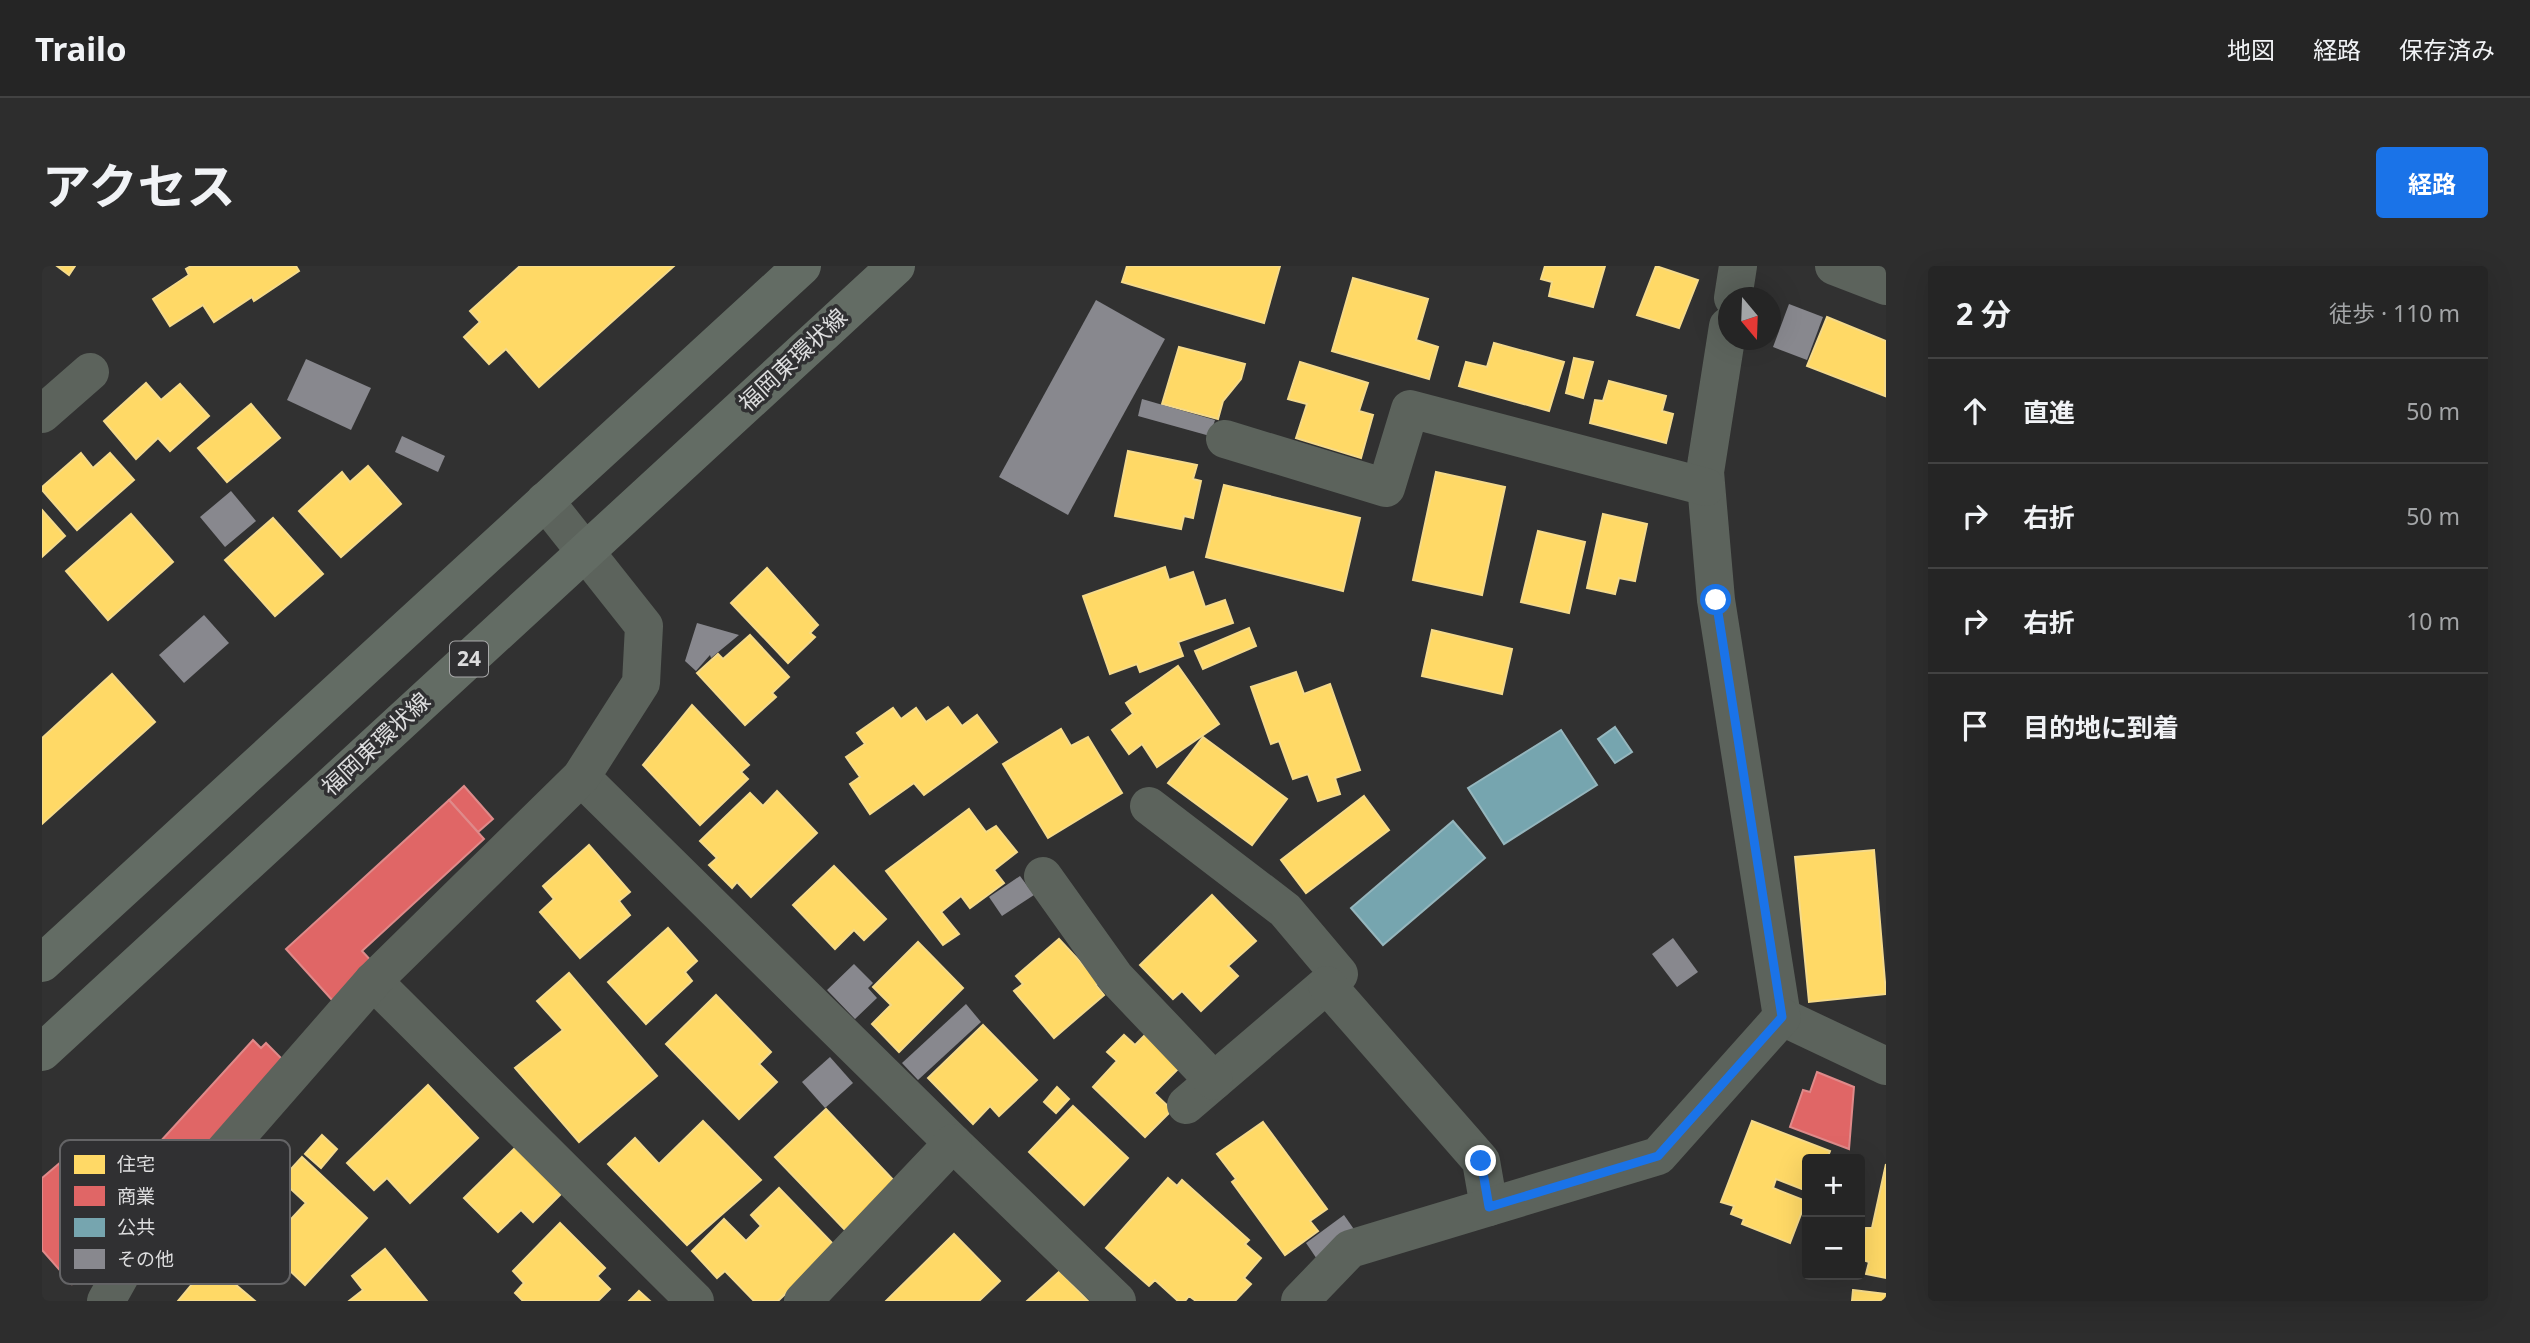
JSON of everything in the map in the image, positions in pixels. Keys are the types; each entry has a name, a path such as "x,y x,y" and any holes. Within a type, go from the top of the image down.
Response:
{"main road":[{"path":"42,963 802,266"},
{"name":"福岡東環状線","path":"42,1052 896,266"}],"street":[{"path":"1735,287 1738,266"},
{"path":"1834,266 1886,286"},
{"path":"1724,350 1705,472 1706,487 1716,600 1782,1017"},
{"path":"42,414 90,372"},
{"path":"1225,439 1386,488 1410,409 1706,487"},
{"path":"234,1140 373,981 581,776 641,683 644,626 545,501"},
{"path":"581,776 1117,1301"},
{"path":"1043,876 1200,1093 1339,974 1285,910 1149,806"},
{"path":"373,981 695,1301"},
{"path":"1327,985 1481,1161 1489,1207"},
{"path":"1782,1017 1886,1066"},
{"path":"1300,1301 1350,1249 1658,1156 1782,1017"},
{"path":"803,1301 953,1143"},
{"path":"106,1301 116,1284"}],"building: 住宅":[{"path":"57,266 75,266 69,275"},
{"path":"191,266 296,266 299,271 254,301 252,297 214,322 203,305 170,326 153,299 189,275 186,269"},
{"path":"520,266 674,266 539,387 506,349 489,364 464,337 480,322 470,311"},
{"path":"1127,266 1280,266 1264,323 1122,282"},
{"path":"1545,266 1605,266 1593,307 1549,296 1552,282 1541,279"},
{"path":"1656,266 1698,280 1679,328 1637,315"},
{"path":"1353,278 1428,299 1416,340 1438,347 1429,379 1332,351"},
{"path":"1827,317 1886,341 1885,396 1807,366"},
{"path":"1494,343 1564,362 1549,411 1459,386 1466,362 1487,367"},
{"path":"1179,347 1245,364 1241,379 1223,401 1218,419 1162,404"},
{"path":"1574,358 1593,362 1583,398 1566,393"},
{"path":"1300,362 1368,383 1359,411 1373,415 1361,458 1296,438 1307,404 1288,399"},
{"path":"1609,381 1666,396 1662,411 1673,414 1666,443 1590,423 1595,400 1603,401"},
{"path":"146,383 161,400 180,384 209,416 170,451 158,438 136,459 104,421"},
{"path":"251,404 280,438 227,482 198,448"},
{"path":"1128,451 1197,465 1193,479 1201,481 1193,518 1184,516 1181,529 1115,516"},
{"path":"81,453 93,468 110,453 134,480 77,530 42,487"},
{"path":"368,466 401,504 341,557 299,511 342,472 350,482"},
{"path":"1436,472 1505,487 1482,595 1413,580"},
{"path":"1224,485 1360,518 1343,591 1206,557"},
{"path":"42,510 65,536 42,557"},
{"path":"131,514 173,562 108,620 66,571"},
{"path":"1603,514 1647,524 1635,581 1619,578 1615,594 1587,588"},
{"path":"273,518 323,574 275,616 225,560"},
{"path":"1538,531 1585,542 1569,613 1521,602"},
{"path":"1165,567 1169,580 1193,572 1205,607 1225,600 1233,623 1178,642 1183,656 1140,672 1137,664 1110,674 1083,596"},
{"path":"767,568 818,625 810,633 815,637 788,663 731,603"},
{"path":"1249,628 1256,646 1203,669 1195,651"},
{"path":"1432,630 1512,649 1502,694 1422,676"},
{"path":"750,635 789,677 772,693 776,697 745,725 697,673 718,654 723,659"},
{"path":"1178,666 1219,724 1157,767 1142,744 1129,754 1112,730 1133,714 1126,703"},
{"path":"1296,672 1304,694 1330,684 1360,770 1335,778 1340,794 1318,801 1308,774 1293,779 1279,741 1271,744 1251,687"},
{"path":"112,674 155,722 42,824 42,738"},
{"path":"692,705 749,765 741,772 748,779 700,825 643,765"},
{"path":"948,707 962,726 977,715 997,742 924,795 914,783 870,814 850,784 860,777 846,757 865,744 857,733 893,708 901,719 916,708 926,722"},
{"path":"1061,729 1071,746 1088,737 1122,793 1048,838 1003,764"},
{"path":"1203,737 1287,799 1252,845 1168,783"},
{"path":"777,791 817,833 751,897 737,882 732,888 709,865 717,858 700,841 750,793 763,806"},
{"path":"1364,796 1389,830 1306,893 1281,860"},
{"path":"969,809 986,832 996,826 1017,852 994,870 1004,883 970,908 961,896 941,912 959,934 943,945 886,871"},
{"path":"589,845 630,892 619,901 630,915 580,958 540,912 554,899 543,886"},
{"path":"1874,850 1886,994 1809,1002 1795,857"},
{"path":"834,866 886,919 864,940 854,930 835,949 793,905"},
{"path":"1212,895 1256,941 1228,966 1238,976 1201,1011 1182,991 1173,999 1140,965"},
{"path":"668,928 697,961 685,972 692,981 646,1024 608,982"},
{"path":"1059,939 1099,982 1096,985 1104,995 1054,1038 1014,991 1023,984 1016,976"},
{"path":"918,942 963,988 899,1052 872,1024 891,1005 873,987"},
{"path":"569,973 657,1076 579,1142 515,1068 563,1030 537,1001"},
{"path":"716,995 771,1052 759,1064 777,1082 739,1119 666,1044"},
{"path":"983,1025 1037,1080 999,1116 990,1106 973,1124 928,1078"},
{"path":"1147,1033 1180,1067 1154,1093 1172,1110 1145,1137 1093,1087 1117,1061 1107,1052 1124,1035 1135,1045"},
{"path":"428,1085 478,1138 410,1203 387,1178 374,1190 347,1163"},
{"path":"1057,1087 1069,1099 1056,1113 1044,1102"},
{"path":"1073,1106 1128,1158 1084,1205 1029,1152"},
{"path":"826,1109 898,1185 848,1233 775,1157"},
{"path":"703,1121 761,1180 687,1245 608,1164 635,1138 659,1164"},
{"path":"1752,1121 1830,1151 1829,1154 1802,1154 1802,1189 1776,1179 1773,1188 1802,1199 1802,1212 1790,1243 1742,1224 1744,1219 1731,1214 1734,1206 1721,1202"},
{"path":"1263,1122 1327,1209 1310,1221 1318,1231 1285,1255 1232,1182 1236,1179 1217,1154"},
{"path":"322,1135 337,1149 321,1168 305,1154"},
{"path":"520,1143 565,1190 533,1222 521,1210 498,1232 464,1198"},
{"path":"302,1157 367,1218 305,1285 290,1271 290,1220 306,1203 290,1188 290,1170"},
{"path":"1886,1164 1886,1278 1866,1274 1869,1262 1865,1261 1865,1233 1866,1228 1872,1228"},
{"path":"1168,1178 1177,1186 1182,1180 1249,1240 1245,1244 1261,1258 1244,1278 1251,1284 1235,1301 1196,1301 1189,1296 1185,1301 1178,1301 1155,1280 1149,1286 1106,1248"},
{"path":"779,1188 835,1246 778,1301 754,1301 725,1271 717,1278 692,1251 724,1219 746,1241 761,1226 751,1215"},
{"path":"560,1223 605,1268 597,1276 610,1289 598,1301 523,1301 515,1293 524,1283 513,1271"},
{"path":"954,1234 1000,1281 979,1301 886,1301"},
{"path":"385,1249 427,1301 349,1301 363,1290 352,1276"},
{"path":"1060,1271 1088,1301 1027,1301"},
{"path":"192,1284 235,1284 255,1301 178,1301"},
{"path":"1853,1290 1886,1294 1886,1301 1852,1301"},
{"path":"639,1291 650,1301 629,1301"}],"building: 商業":[{"path":"464,786 493,819 478,832 449,800"},
{"path":"449,800 484,839 362,951 374,964 333,1001 286,949"},
{"path":"253,1040 261,1048 266,1043 284,1061 218,1140 162,1140"},
{"path":"1817,1072 1854,1087 1849,1149 1790,1127 1803,1090 1810,1092"},
{"path":"60,1163 60,1270 42,1250 42,1178"}],"building: 公共":[{"path":"1615,727 1632,752 1615,763 1598,739"},
{"path":"1561,730 1597,785 1504,844 1468,788"},
{"path":"1453,821 1485,858 1383,945 1351,908"}],"building: その他":[{"path":"1096,300 1165,339 1068,515 999,477"},
{"path":"1789,304 1823,317 1807,360 1781,350 1781,326"},
{"path":"306,359 371,388 351,430 287,400"},
{"path":"1142,399 1215,420 1210,436 1138,416"},
{"path":"402,436 445,456 438,472 395,452"},
{"path":"231,491 256,521 225,547 200,517"},
{"path":"204,615 229,643 184,683 159,655"},
{"path":"697,623 739,635 711,658 710,655 696,671 685,661"},
{"path":"1020,876 1034,895 1002,916 989,897"},
{"path":"1673,938 1698,972 1677,987 1652,954"},
{"path":"854,964 873,983 868,988 877,998 855,1019 827,990"},
{"path":"966,1004 981,1022 918,1080 902,1063"},
{"path":"830,1057 853,1083 825,1108 802,1082"},
{"path":"1344,1215 1358,1235 1319,1262 1306,1243"}],"route":[{"path":"1481,1161 1489,1207 1658,1156 1782,1017 1716,600"}]}
